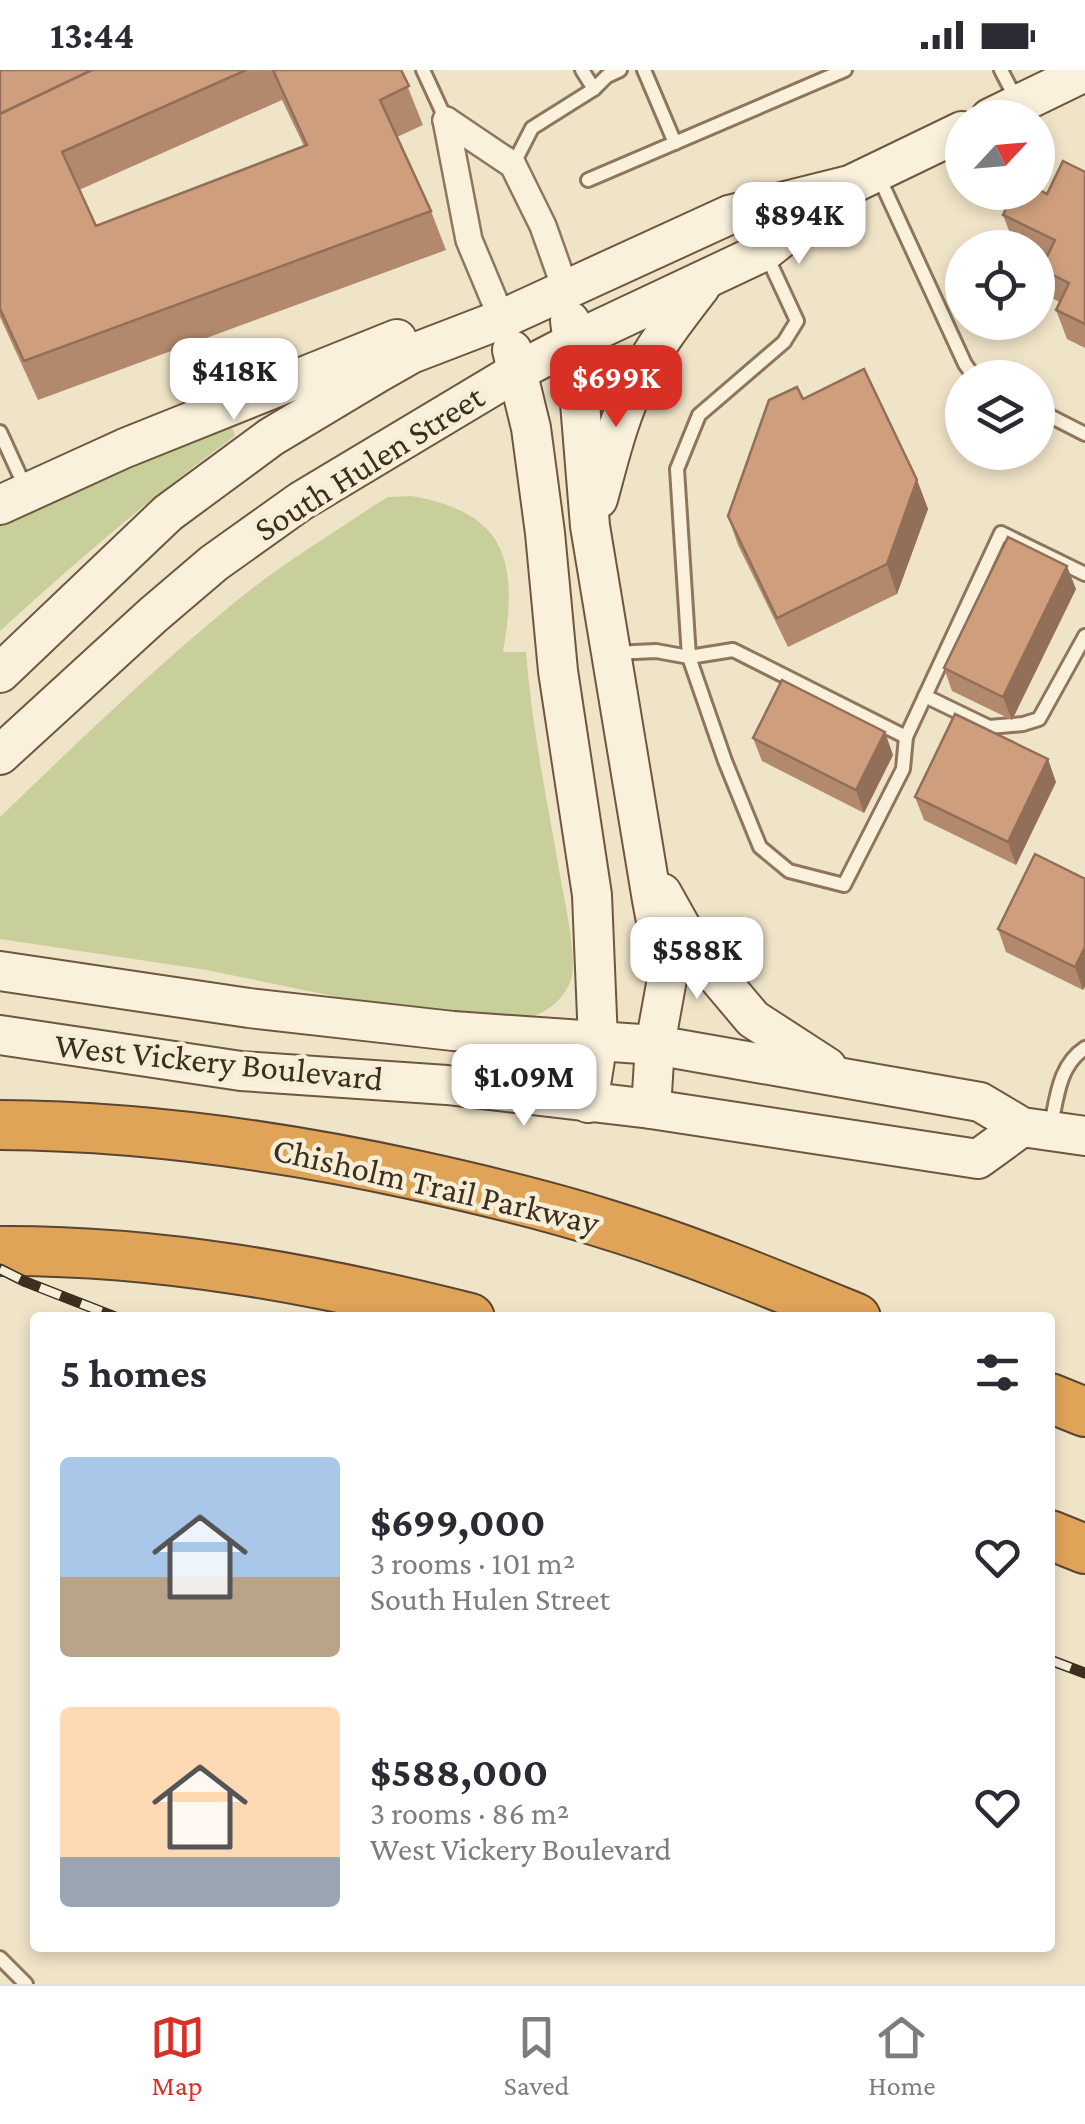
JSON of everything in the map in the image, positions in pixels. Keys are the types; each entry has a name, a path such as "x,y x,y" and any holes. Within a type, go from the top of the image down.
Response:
{"highway":[{"name":"Chisholm Trail Parkway","path":"0,1125 53,1125 215,1140 290,1150 443,1181 524,1200 679,1248 841,1312"},
{"path":"0,1250 96,1254 262,1272 447,1312"},
{"path":"1055,1400 1085,1412"},
{"path":"1055,1537 1085,1549"}],"main road":[{"path":"1027,100 1085,72"},
{"path":"864,179 945,139"},
{"name":"South Hulen Street","path":"0,673 168,513 271,437 411,354 502,318 730,215 864,179"},
{"name":"South Hulen Street","path":"0,756 153,615 244,541 301,502 518,371 765,252 864,179"},
{"path":"590,526 614,441 636,382 705,280"},
{"path":"565,288 574,342 590,526 667,979 654,1045 651,1110"},
{"path":"14,498 125,448 410,334 502,318 533,445 558,672 592,895 598,1041 588,1103"},
{"path":"647,870 684,934 753,1019 842,1076"},
{"name":"West Vickery Boulevard","path":"0,971 249,1008 453,1031 654,1045 980,1102 1052,1132"},
{"name":"West Vickery Boulevard","path":"0,1035 241,1071 446,1085 651,1110 978,1159 1052,1132"}],"street":[{"path":"446,120 513,165 543,226 565,288"},
{"path":"446,120 470,240 502,318"}],"lane":[{"path":"423,70 446,120"},
{"path":"582,70 594,89"},
{"path":"513,165 532,128 620,70"},
{"path":"644,70 674,143"},
{"path":"800,70 806,86"},
{"path":"588,180 845,70"},
{"path":"1001,70 1003,100"},
{"path":"864,179 963,360"},
{"path":"765,252 797,320 784,342 699,415 677,468 689,657 760,847 790,871 844,885 903,769 906,737 1001,533 1085,574"},
{"path":"1055,419 1085,434"},
{"path":"0,432 14,498"},
{"path":"925,696 988,728 1040,718 1085,636"},
{"path":"611,653 656,651 689,657 733,650 906,737"},
{"path":"1052,1132 1063,1071 1085,1048"},
{"path":"0,1958 26,1984"}],"green space":[{"path":"230,421 235,436 114,530 0,631 0,521"},
{"path":"411,496 469,515 488,530 507,569 509,593 503,652 526,652 536,738 572,946 573,971 561,998 539,1014 512,1023 366,1003 207,970 0,939 0,817 148,677 256,586 388,497"}],"building":[{"path":"0,70 92,70 0,114"},
{"path":"92,70 246,70 62,152 96,226 307,145 273,70 401,70 409,86 380,100 431,211 24,361 0,309 0,114"},
{"path":"1063,161 1085,172 1085,324 1056,310 1069,283 1055,276 1055,230 1034,230 1003,215 1005,210 1055,210 1055,178"},
{"path":"864,369 917,480 887,564 777,618 728,516 769,400 797,387 803,399"},
{"path":"1008,537 1067,566 1003,697 944,668"},
{"path":"782,680 885,732 856,790 753,738"},
{"path":"955,714 1048,759 1008,842 915,797"},
{"path":"1035,854 1085,879 1085,947 1075,967 998,929"}],"railway":[{"path":"0,1269 103,1312"},
{"path":"1055,1662 1085,1673"}]}
